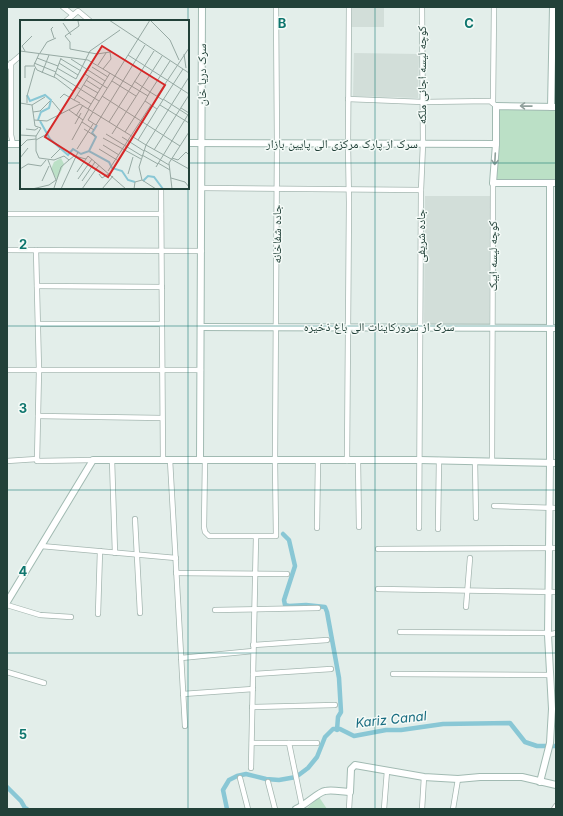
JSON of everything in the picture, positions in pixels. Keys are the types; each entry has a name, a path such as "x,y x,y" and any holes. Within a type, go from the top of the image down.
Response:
{"street":[{"path":"63,7 73,15"},
{"name":"سرک دریا خان","path":"202,7 202,460"},
{"name":"جاده شفاخانه","path":"256,537 275,537 276,535 276,7"},
{"path":"347,461 349,7"},
{"name":"کوچه لیسه اجانی ملکه","path":"422,7 423,144"},
{"path":"494,7 494,104 496,144 494,183 553,183 553,508 549,548 548,592 549,675 552,709 549,746 540,782"},
{"path":"348,99 423,102 490,101 494,104 554,107 553,7"},
{"path":"67,20 78,11 89,20"},
{"path":"7,67 20,56"},
{"path":"10,144 11,63"},
{"name":"سرک از پارک مرکزی الی پایین بازار","path":"189,143 496,144"},
{"name":"جاده شریفی","path":"419,528 421,190 423,144"},
{"name":"کوچه لیسه ایبک","path":"492,461 494,183"},
{"path":"202,188 421,190"},
{"path":"160,189 163,460"},
{"path":"7,214 161,214"},
{"path":"7,250 202,251"},
{"path":"36,250 39,370 37,459"},
{"path":"37,286 162,287"},
{"path":"38,324 162,324"},
{"name":"سرک از سرورکاینات الی باغ ذخیره","path":"202,327 553,328"},
{"path":"7,370 201,370"},
{"path":"38,416 162,418"},
{"path":"7,461 37,459 37,461 439,460 553,463"},
{"path":"7,602 10,591 41,546 93,460"},
{"path":"112,460 115,553"},
{"path":"170,460 185,726"},
{"path":"202,460 205,532 209,536 256,537 251,768"},
{"path":"438,529 439,460"},
{"path":"317,528 318,461"},
{"path":"358,461 359,528"},
{"path":"475,461 476,518"},
{"path":"494,506 553,508"},
{"path":"135,519 140,613"},
{"path":"41,546 176,558"},
{"path":"378,549 556,548"},
{"path":"98,614 100,551"},
{"path":"466,607 470,558"},
{"path":"176,572 286,574"},
{"path":"378,589 556,592"},
{"path":"7,605 40,615 71,618"},
{"path":"216,610 318,608"},
{"path":"400,632 556,633"},
{"path":"181,658 327,640"},
{"path":"253,674 331,669"},
{"path":"7,672 44,683"},
{"path":"393,674 549,675"},
{"path":"183,694 253,689"},
{"path":"252,707 335,705"},
{"path":"252,743 317,743"},
{"path":"289,743 302,806"},
{"path":"349,809 351,769 352,766 355,765 424,777 458,779 480,777 522,777 556,785"},
{"path":"384,809 387,771"},
{"path":"422,809 424,777"},
{"path":"240,778 248,809"},
{"path":"453,809 458,779"},
{"path":"268,782 274,809"},
{"path":"296,809 319,793 325,791 350,792"}],"shaded area":[{"path":"384,7 384,27 351,27 351,8"},
{"path":"354,53 419,54 418,98 353,96"},
{"path":"425,196 490,196 489,324 424,324"}],"green space":[{"path":"498,110 556,110 556,182 497,182"},
{"path":"319,797 327,809 306,809"}],"waterway":[{"path":"283,534 289,540 295,566 284,600 285,605 325,607 327,612 339,678 341,712 338,717 337,730"},
{"name":"Kariz Canal","path":"227,809 223,790 229,780 246,774 266,779 279,780 296,777 308,768 317,757 325,737 333,729 340,729 354,736 386,730 401,730 443,724 510,723 525,742 537,746 556,746"},
{"name":"Kariz Canal","path":"7,787 27,809"}]}
